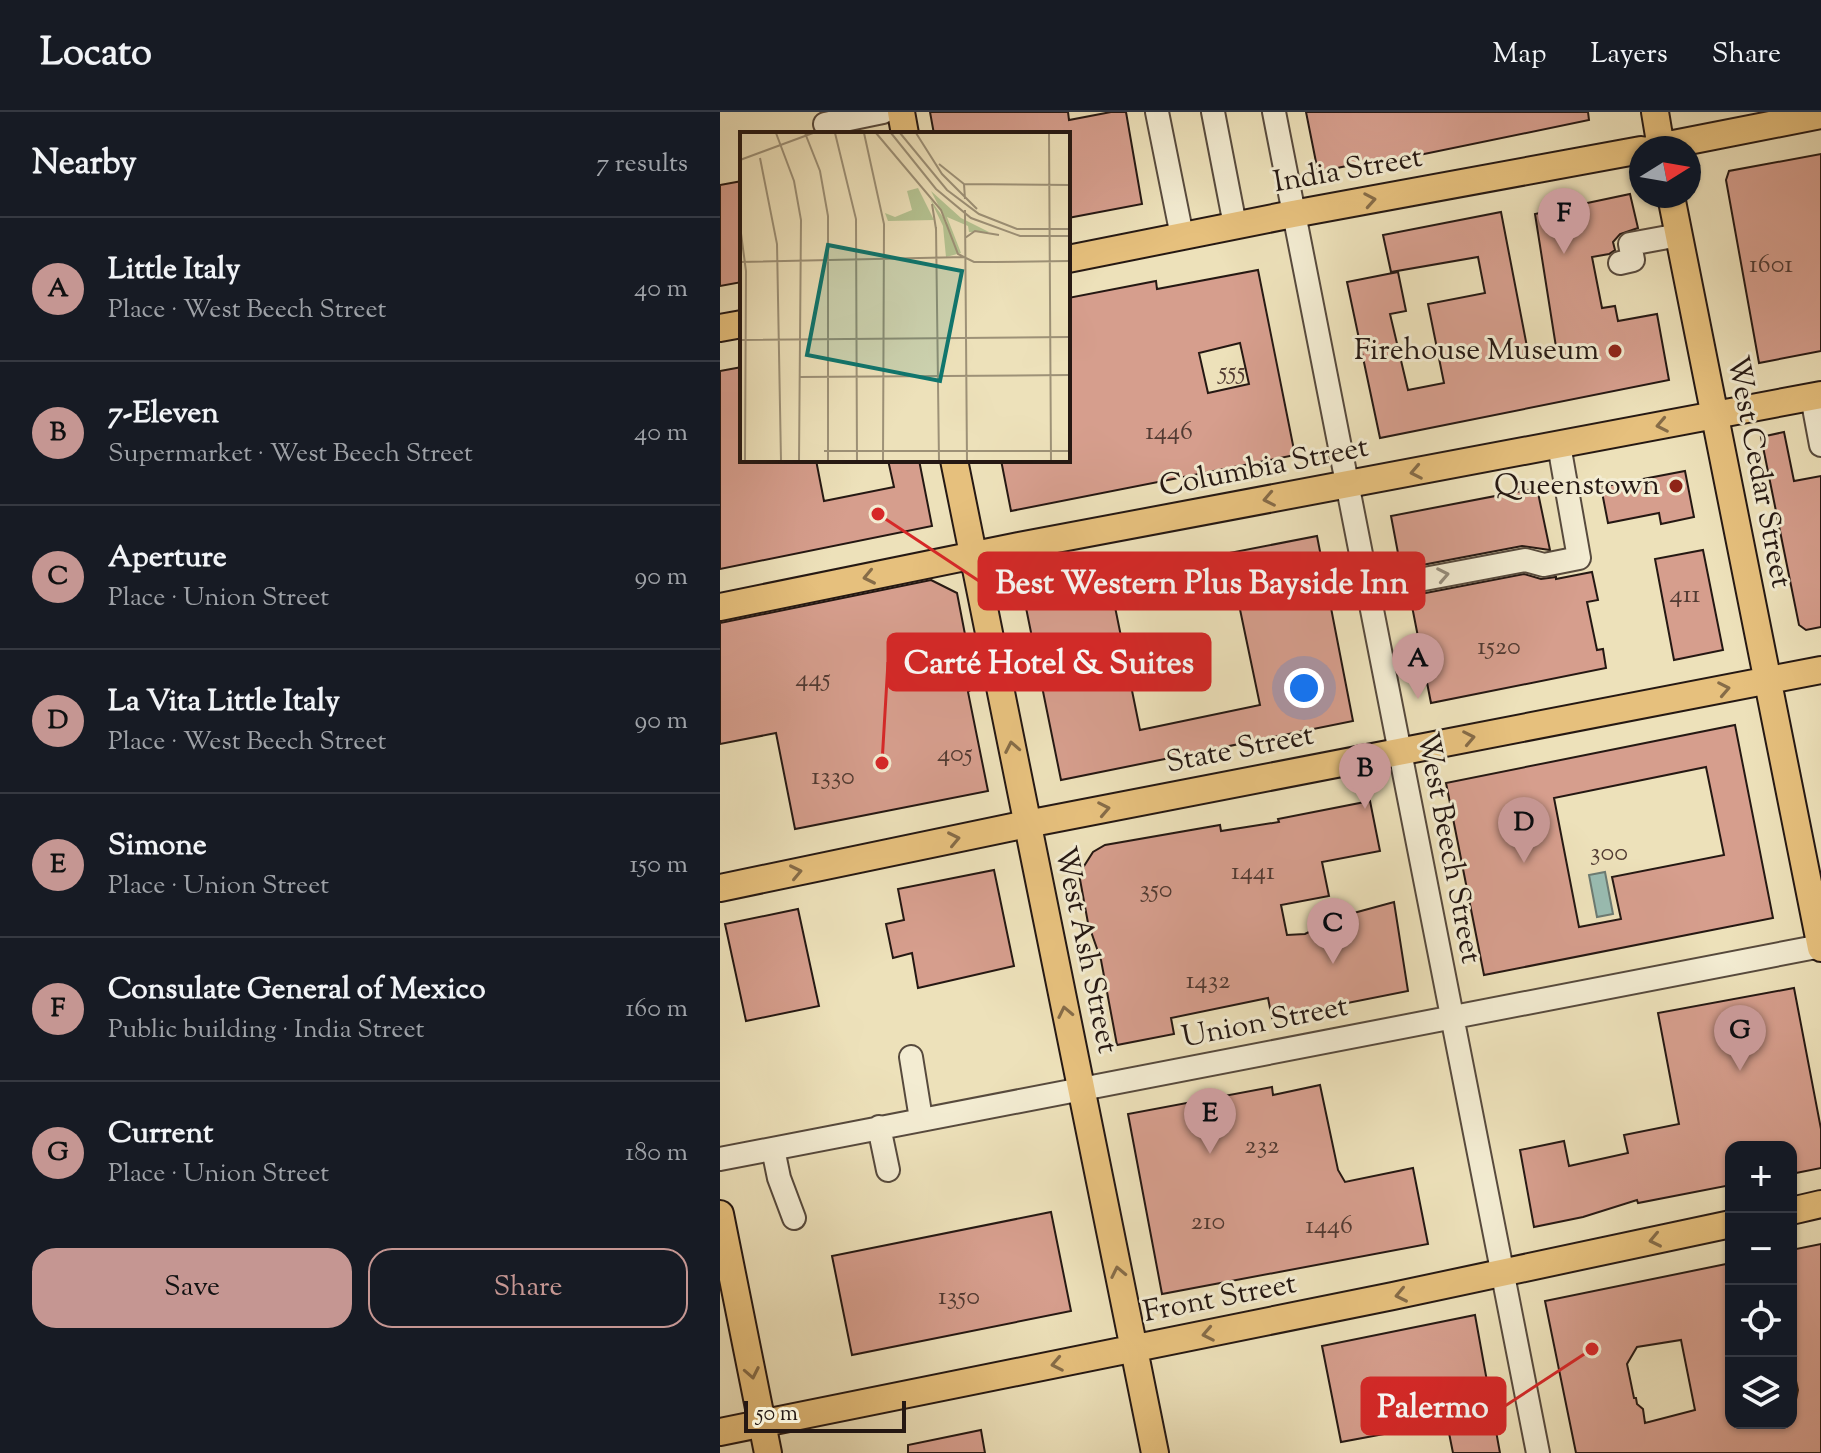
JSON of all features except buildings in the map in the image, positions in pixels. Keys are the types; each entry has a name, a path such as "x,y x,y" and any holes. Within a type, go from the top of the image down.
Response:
{"main road":[{"path":"901,112 905,132"},
{"path":"1654,136 1655,112"},
{"name":"India Street","path":"1701,139 1821,115"},
{"name":"India Street","path":"1070,259 1629,153"},
{"name":"West Cedar Street","path":"1673,208 1821,947"},
{"path":"720,328 740,324"},
{"name":"Columbia Street","path":"720,607 974,555 1816,396"},
{"name":"West Ash Street","path":"954,462 1155,1453"},
{"name":"State Street","path":"720,888 1027,824 1821,670"},
{"path":"1797,1210 1821,1204"},
{"path":"720,1214 768,1453"},
{"name":"Front Street","path":"720,1432 1725,1225"}],"street":[{"path":"825,124 883,112"},
{"path":"1157,112 1182,236"},
{"path":"1213,112 1235,225"},
{"name":"West Beech Street","path":"1274,112 1538,1453"},
{"path":"1620,263 1633,260 1630,244 1679,235"},
{"path":"1816,396 1821,445"},
{"path":"1366,590 1525,560 1544,565 1579,558 1559,445"},
{"name":"Union Street","path":"720,1159 1821,947"},
{"path":"911,1057 921,1119"},
{"path":"879,1127 888,1170"},
{"path":"773,1149 779,1178 794,1218"}],"water":[{"path":"1605,872 1613,914 1597,917 1589,875"}],"place":[{"name":"Consulate General of Mexico","path":"1564,254"},
{"name":"Firehouse Museum","path":"1615,351"},
{"name":"Queenstown","path":"1676,486"},
{"name":"Best Western Plus Bayside Inn","path":"878,514"},
{"name":"Little Italy","path":"1418,699"},
{"name":"Carté Hotel & Suites","path":"882,763"},
{"name":"7-Eleven","path":"1365,809"},
{"name":"La Vita Little Italy","path":"1524,863"},
{"name":"Aperture","path":"1333,964"},
{"name":"Current","path":"1740,1071"},
{"name":"Simone","path":"1210,1154"},
{"name":"Palermo","path":"1592,1349"}]}
